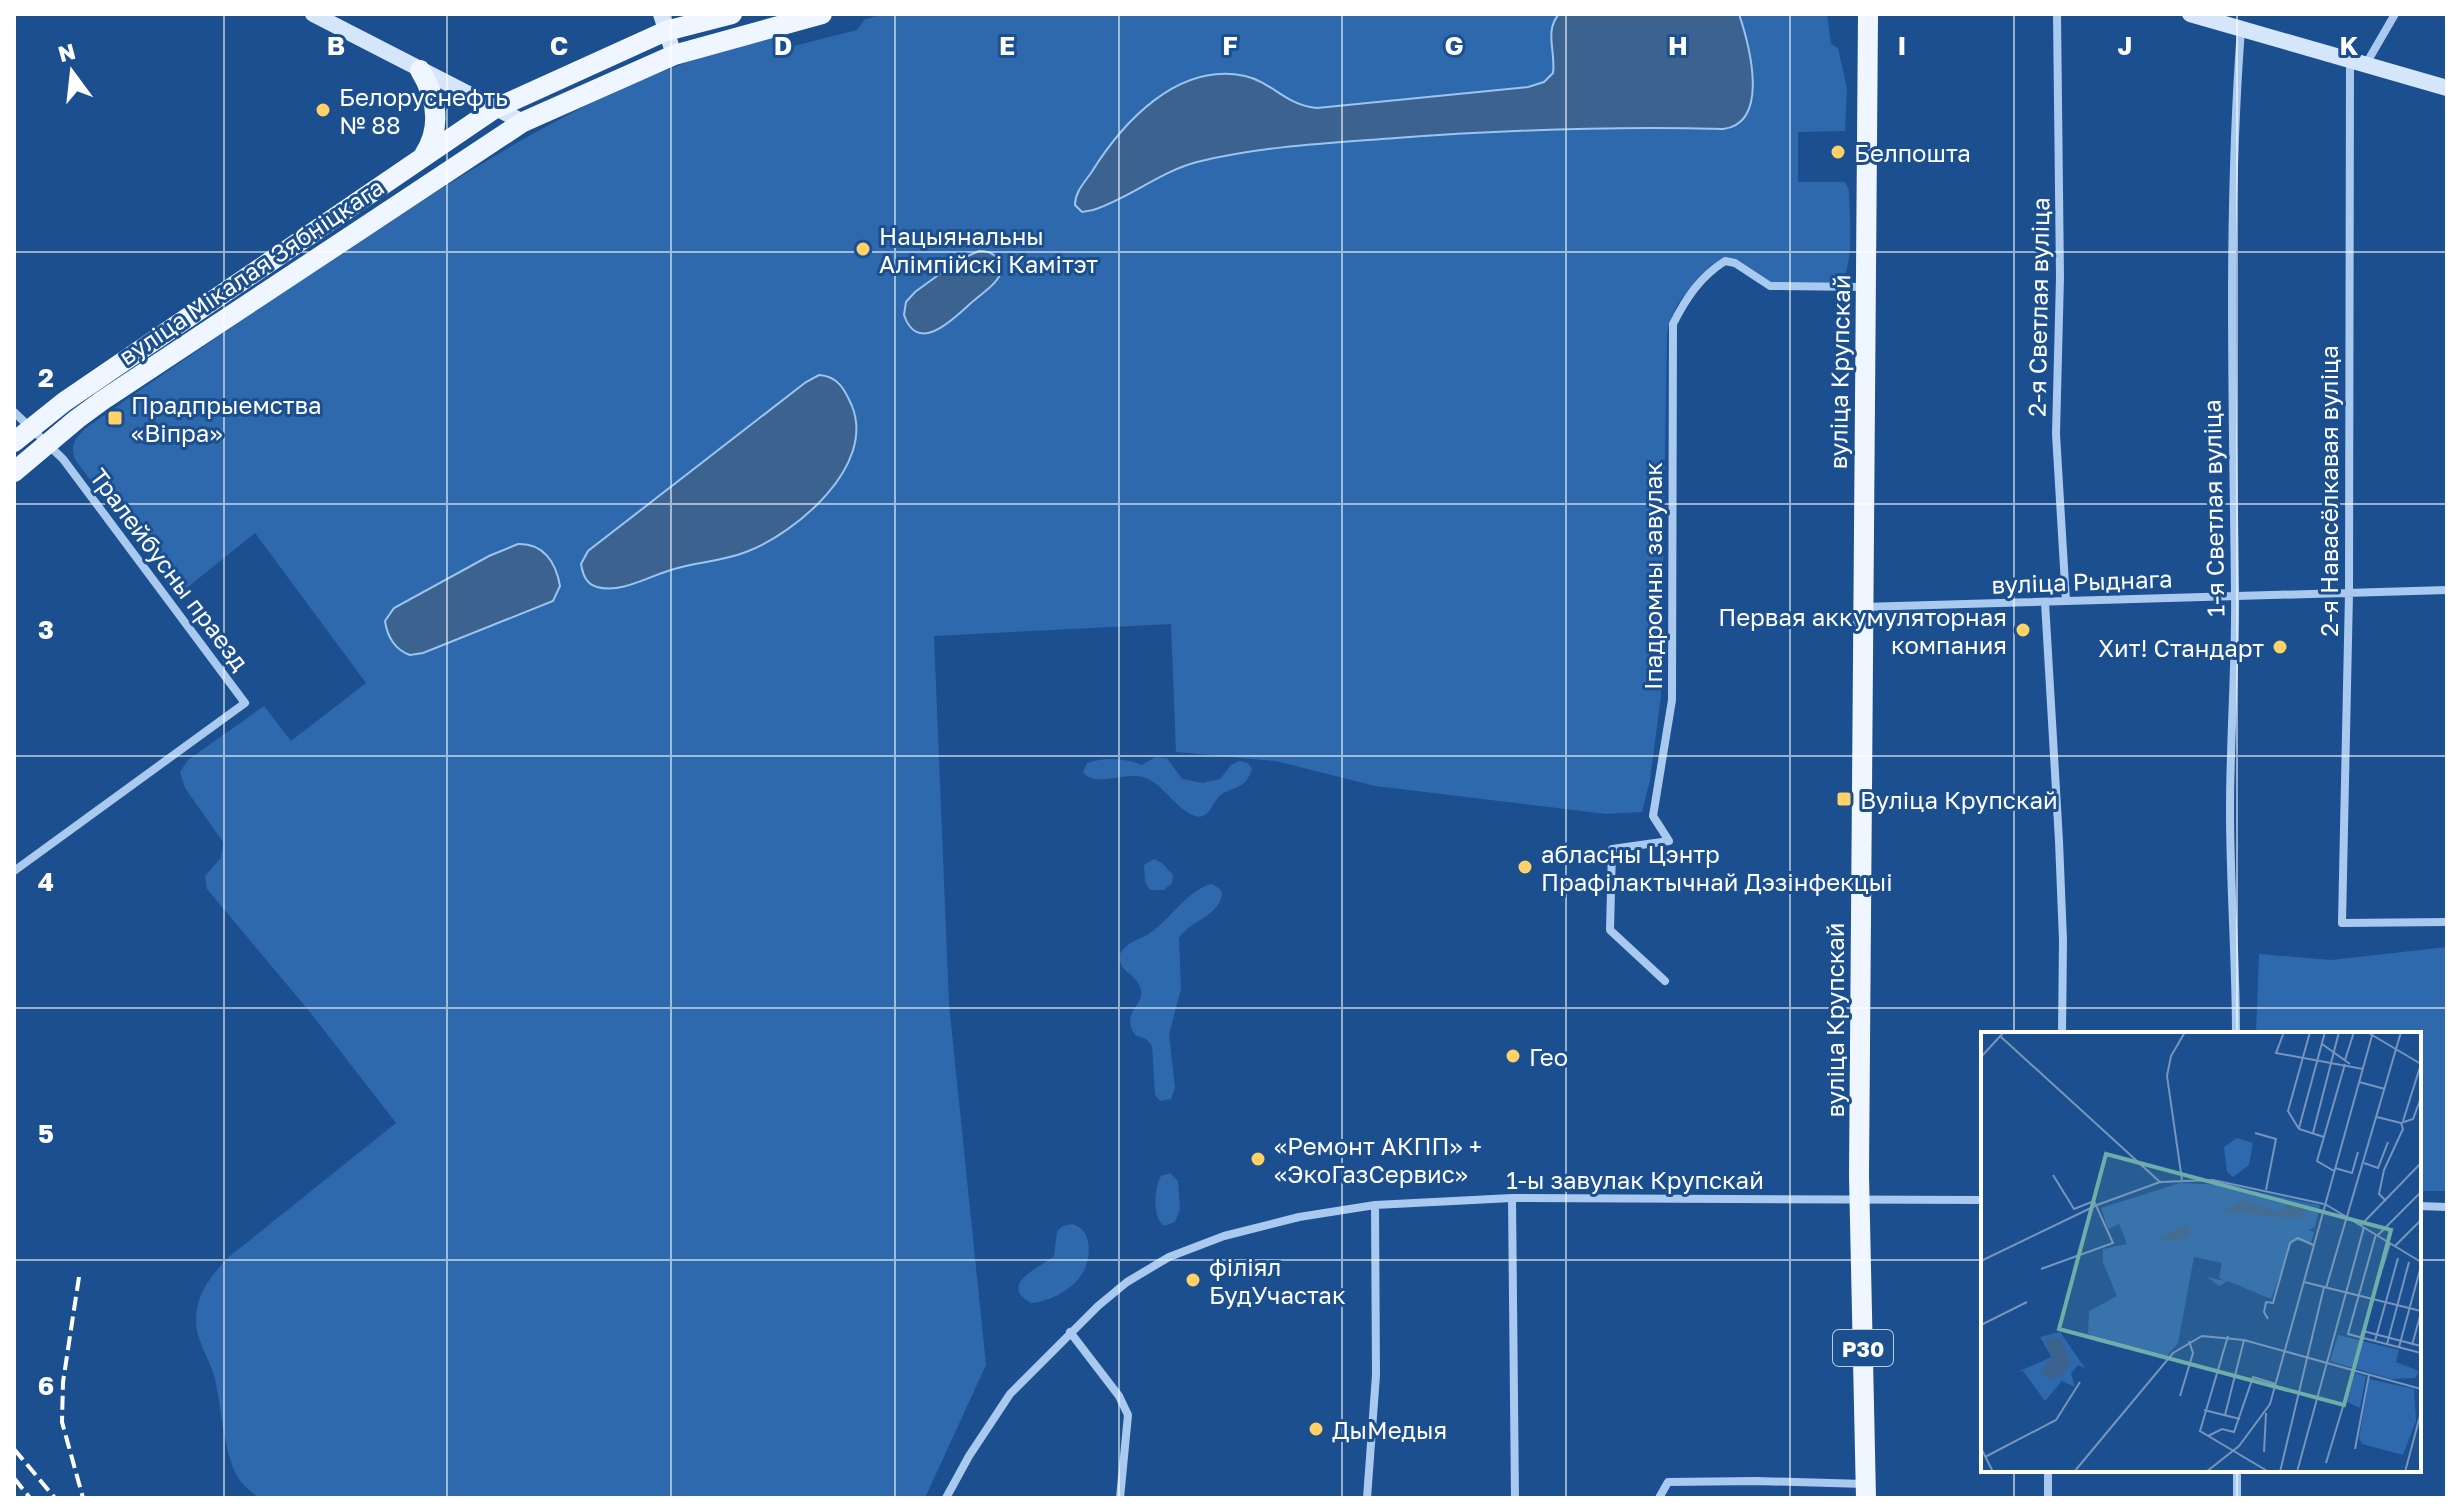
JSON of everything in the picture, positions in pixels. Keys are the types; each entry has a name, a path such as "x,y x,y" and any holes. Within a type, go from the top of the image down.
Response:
{"main road":[{"path":"313,14 523,122"},
{"name":"вуліца Мікалая Зябніцкага","path":"14,442 64,402 494,109 664,22 732,14"},
{"name":"вуліца Мікалая Зябніцкага","path":"14,472 116,391 523,122 674,55 822,14"},
{"name":"вуліца Крупскай","path":"1866,1491 1860,1198 1868,14"},
{"path":"2190,14 2208,16 2241,29 2447,88"},
{"path":"664,22 674,55"},
{"path":"420,70 431,88 437,115 433,142 421,159"}],"street":[{"name":"2-я Светлая вуліца","path":"2057,14 2060,277 2056,434 2066,601"},
{"path":"2358,62 2395,14"},
{"name":"1-я Светлая вуліца","path":"2236,1032 2230,812 2236,596 2232,413 2233,154 2241,29"},
{"name":"2-я Навасёлкавая вуліца","path":"2358,62 2342,923 2447,922"},
{"name":"Іпадромны завулак","path":"1665,981 1610,930 1612,849 1669,841 1653,816 1672,700 1673,324 1688,295 1712,269 1725,261 1735,263 1770,286 1867,287"},
{"name":"Тралейбусны праезд","path":"14,412 63,459 245,703 14,871"},
{"name":"вуліца Рыднага","path":"1862,607 2447,590"},
{"path":"2045,602 2060,855 2062,1032"},
{"path":"1512,1198 1515,1498"},
{"name":"1-ы завулак Крупскай","path":"946,1498 969,1456 1010,1394 1070,1332 1127,1282 1192,1247 1287,1220 1375,1205 1512,1198 1981,1200"},
{"path":"1367,1498 1376,1375 1375,1205"},
{"path":"2421,1206 2447,1207"},
{"path":"1070,1332 1119,1396 1128,1415 1120,1498"},
{"path":"2048,1472 2048,1498"},
{"path":"2237,1472 2237,1498"},
{"path":"1659,1498 1668,1482 1690,1481 1866,1491"}],"shaded area":[{"path":"883,14 1827,14 1831,44 1838,48 1847,88 1845,131 1798,132 1798,182 1845,182 1849,190 1850,241 1844,278 1838,286 1778,288 1739,267 1724,264 1687,291 1675,310 1667,333 1661,696 1650,780 1642,812 1606,814 1375,786 1276,761 1176,752 1171,624 934,636 949,1004 986,1365 925,1498 259,1498 243,1484 232,1465 215,1379 197,1328 199,1301 211,1277 230,1256 396,1123 310,1012 207,889 205,876 221,858 223,842 185,788 180,772 188,760 264,706 291,741 366,683 255,533 178,595 76,461 74,443 86,428 331,260 463,175 564,117 669,69 723,51 778,37 794,46 857,30 864,20"},
{"path":"1559,14 1739,14 1753,80 1747,113 1738,124 1723,129 1519,131 1271,149 1183,166 1093,210 1082,212 1075,205 1083,184 1136,116 1154,100 1197,78 1220,74 1245,76 1297,103 1317,108 1528,87 1544,82 1553,73 1551,35"},
{"path":"979,251 991,253 999,261 1002,270 993,284 936,330 918,333 910,327 904,315 906,302 915,292 959,260"},
{"path":"819,375 831,378 843,389 852,406 856,429 853,451 842,474 808,513 766,543 737,555 674,569 616,588 593,586 588,581 581,564 588,551"},
{"path":"518,544 535,547 552,562 560,586 553,601 423,653 410,655 396,646 385,621 394,608 489,556"},
{"path":"1155,757 1167,758 1182,779 1203,783 1220,779 1231,765 1240,761 1248,763 1252,769 1245,782 1221,795 1208,812 1199,817 1184,810 1143,777 1094,779 1083,772 1087,763 1094,761 1115,759 1142,765"},
{"path":"1154,859 1173,875 1172,883 1164,890 1150,890 1145,882 1144,865"},
{"path":"1212,884 1222,894 1219,902 1179,938 1181,989 1169,1034 1175,1088 1171,1099 1160,1101 1155,1095 1152,1046 1146,1039 1135,1035 1131,1027 1130,1020 1140,998 1140,987 1122,966 1119,956 1129,944 1146,936 1187,898"},
{"path":"2447,947 2447,1191 2421,1191 2421,1032 2256,1032 2259,954 2331,960"},
{"path":"1170,1173 1178,1181 1180,1209 1175,1222 1164,1226 1157,1216 1156,1195 1161,1176"},
{"path":"1072,1224 1084,1232 1089,1246 1084,1270 1065,1291 1031,1303 1021,1296 1018,1289 1020,1282 1054,1256 1057,1231"}],"railway":[{"path":"79,1277 63,1382 62,1422 83,1498"},
{"path":"14,1449 55,1498"},
{"path":"14,1478 30,1498"}],"place":[{"name":"Белоруснефть № 88","path":"323,110"},
{"name":"Белпошта","path":"1838,152"},
{"name":"Нацыянальны Алімпійскі Камітэт","path":"863,249"},
{"name":"Прадпрыемства «Віпра»","path":"115,418"},
{"name":"Первая аккумуляторная компания","path":"2023,630"},
{"name":"Хит! Стандарт","path":"2280,647"},
{"name":"Вуліца Крупскай","path":"1844,799"},
{"name":"абласны Цэнтр Прафілактычнай Дэзінфекцыі","path":"1525,867"},
{"name":"Гео","path":"1513,1056"},
{"name":"«Ремонт АКПП» + «ЭкоГазСервис»","path":"1258,1159"},
{"name":"філіял БудУчастак","path":"1193,1280"},
{"name":"ДыМедыя","path":"1316,1429"}]}
